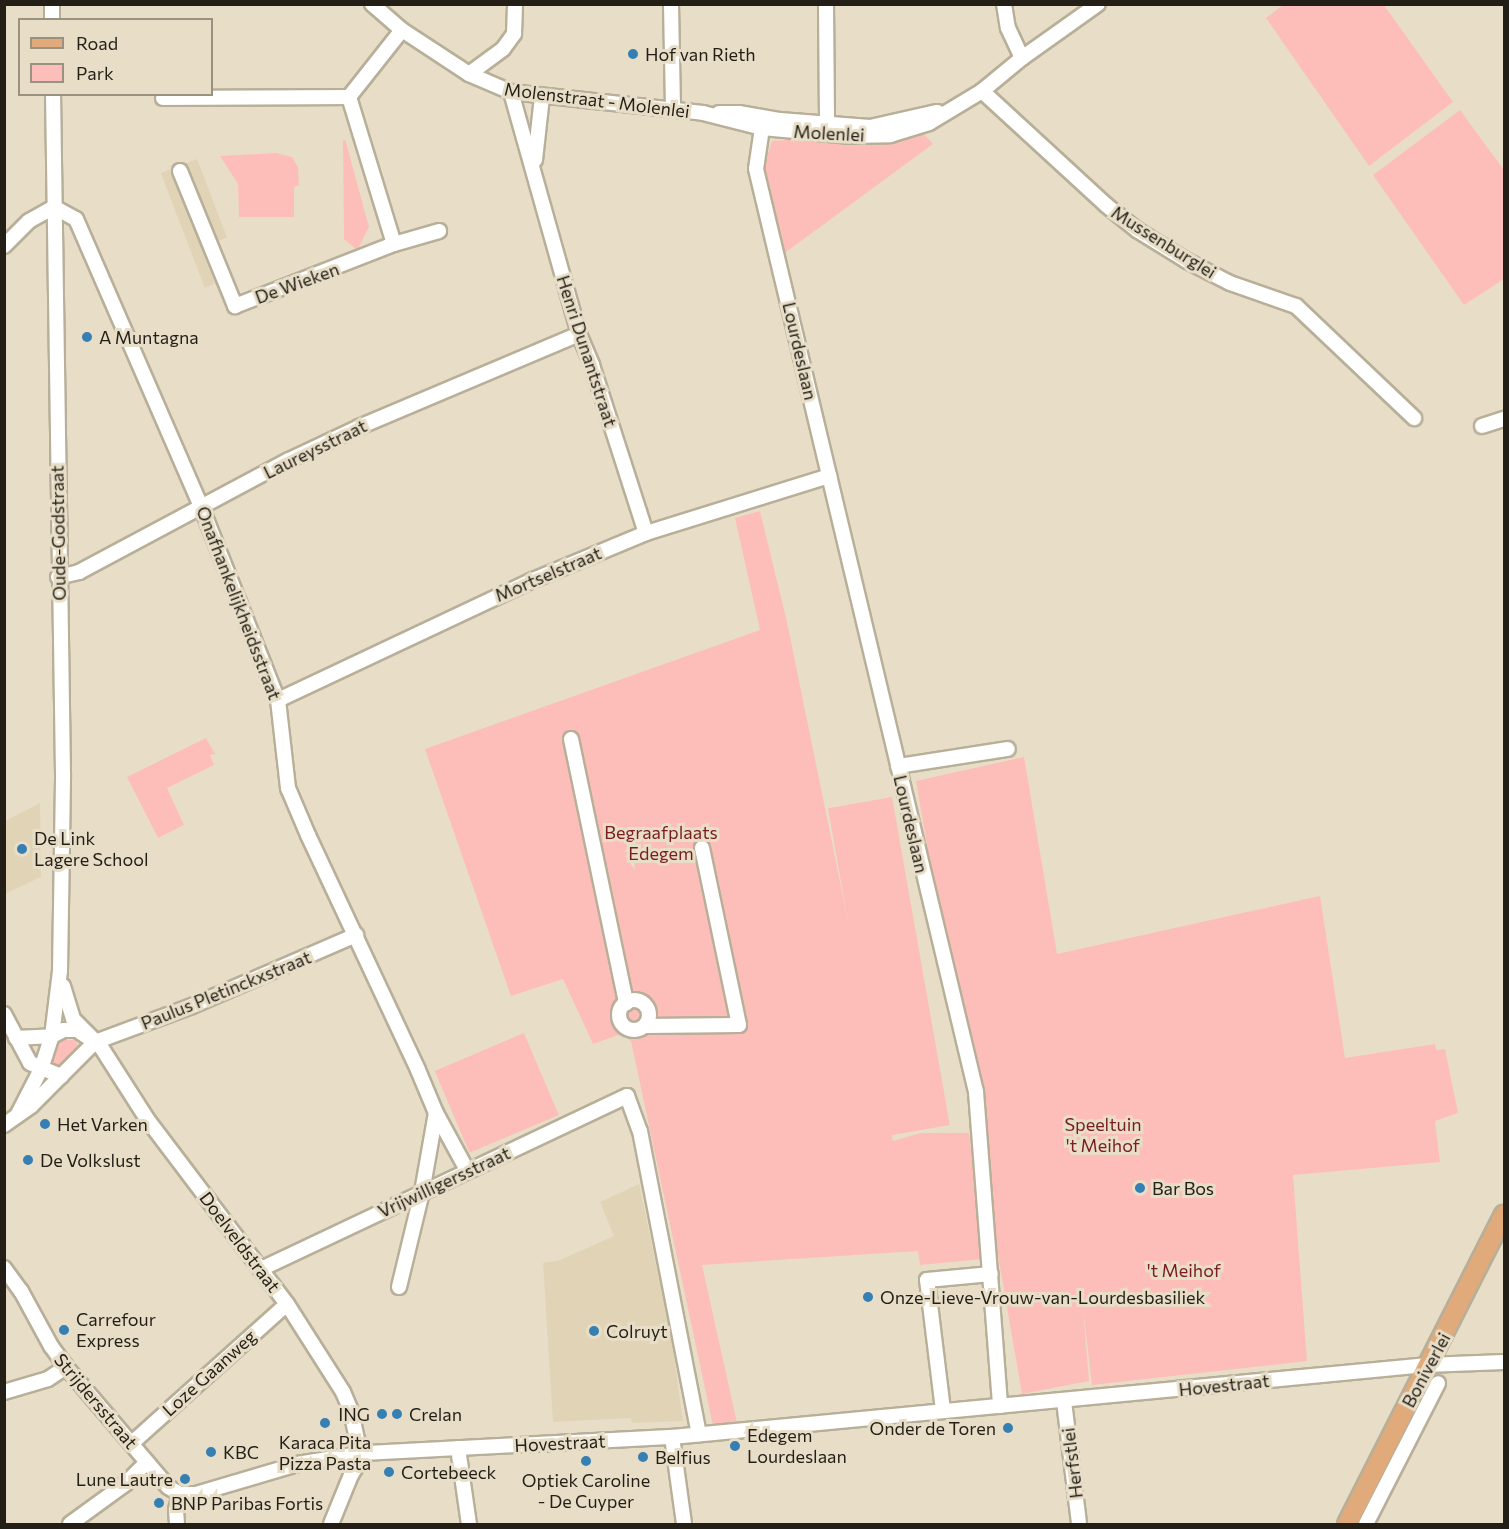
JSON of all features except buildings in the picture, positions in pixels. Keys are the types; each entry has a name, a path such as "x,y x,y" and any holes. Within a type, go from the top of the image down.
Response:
{"main road":[{"name":"Boniverlei","path":"1347,1524 1504,1215"}],"street":[{"name":"Molenstraat - Molenlei","path":"372,4 402,30 469,74 511,92 703,113"},
{"path":"469,74 503,49 514,34 515,4"},
{"path":"671,4 673,109"},
{"path":"826,4 827,129"},
{"path":"1004,4 1008,28 1022,58"},
{"path":"703,113 739,113 827,129 870,127 951,109 982,90 1022,58 1098,4"},
{"path":"349,97 402,30"},
{"name":"Mussenburglei","path":"982,90 1106,205 1137,230 1187,261 1230,283 1296,306 1414,418"},
{"name":"Henri Dunantstraat","path":"511,92 579,334 592,365 646,533"},
{"name":"Oude-Godstraat","path":"52,1036 60,970 63,774 58,577 53,96"},
{"path":"163,98 349,97"},
{"path":"349,97 394,244"},
{"name":"Henri Dunantstraat","path":"534,168 542,97"},
{"name":"Molenlei","path":"703,113 762,128 827,129"},
{"name":"Lourdeslaan","path":"762,128 756,169 976,1092 1000,1406"},
{"name":"De Wieken","path":"180,171 234,306 340,267 394,244 439,231"},
{"path":"4,246 29,221 54,207"},
{"name":"Onafhankelijkheidsstraat","path":"54,207 76,219 201,506 278,700 288,788 436,1113 467,1170"},
{"name":"Laureysstraat","path":"58,577 79,572 201,506 358,426 579,334"},
{"path":"1482,426 1504,419"},
{"name":"Mortselstraat","path":"278,700 533,580 646,533 829,476"},
{"path":"571,739 626,1003 620,1015 623,1024 636,1030 645,1026 739,1025 702,848"},
{"path":"898,766 1008,748"},
{"name":"Paulus Pletinckxstraat","path":"95,1042 192,1006 356,935"},
{"name":"Oude-Godstraat","path":"60,970 64,994 73,1019 95,1042"},
{"path":"626,1003 640,1001 647,1008 649,1017 645,1026"},
{"path":"4,1014 30,1063 61,1076"},
{"path":"4,1125 31,1106 95,1042 77,1030 64,1030 52,1036 16,1038"},
{"path":"18,1114 41,1069 52,1036"},
{"name":"Doelveldstraat","path":"95,1042 102,1047 147,1119 287,1304 343,1392 351,1411 357,1440 365,1453"},
{"name":"Vrijwilligersstraat","path":"261,1269 627,1096 640,1131 699,1434"},
{"path":"399,1287 423,1192 436,1113"},
{"name":"Strijdersstraat","path":"4,1268 21,1291 51,1346 66,1367 168,1487 180,1494"},
{"path":"943,1410 927,1280 991,1274"},
{"name":"Loze Gaanweg","path":"132,1443 287,1304"},
{"name":"Hovestraat","path":"180,1494 196,1494 297,1464 365,1453 672,1437 1426,1365 1504,1362"},
{"path":"4,1392 48,1379 66,1367"},
{"name":"Boniverlei","path":"1366,1524 1438,1383"},
{"name":"Herfstlei","path":"1064,1401 1079,1524"},
{"path":"672,1437 684,1524"},
{"path":"458,1449 469,1524"},
{"path":"331,1524 351,1475 365,1453"},
{"path":"70,1524 125,1484 147,1462"},
{"path":"177,1524 176,1510 180,1494"}],"shaded area":[{"path":"197,159 227,237 216,242 186,163"},
{"path":"171,169 215,284 205,288 161,173"},
{"name":"De Link Lagere School","path":"40,803 41,877 5,894 5,821"},
{"name":"Colruyt","path":"639,1184 671,1335 683,1421 632,1423 631,1418 553,1422 543,1263 560,1260 614,1236 600,1202"}],"green space":[{"path":"1283,5 1384,5 1453,102 1369,166 1266,18"},
{"path":"1460,110 1504,170 1504,279 1464,305 1373,175"},
{"path":"921,131 933,144 782,255 764,166 772,141"},
{"path":"345,139 369,227 356,249 344,239 343,141"},
{"path":"276,153 292,157 298,167 299,185 294,187 294,217 239,217 238,184 220,156"},
{"name":"Begraafplaats Edegem","path":"760,511 787,622 893,1141 921,1133 969,1133 983,1259 920,1265 918,1251 702,1265 737,1423 713,1426 631,1041 621,1034 593,1044 563,979 511,996 425,749 760,630 735,518"},
{"path":"206,738 215,754 210,755 214,765 167,788 184,825 158,838 127,777"},
{"path":"1024,757 1057,954 1320,896 1345,1058 1435,1044 1436,1050 1445,1049 1458,1113 1435,1121 1440,1162 1293,1175 1307,1361 1092,1385 1083,1308 1089,1381 1022,1394 916,781"},
{"path":"892,797 950,1125 886,1136 828,808"},
{"path":"524,1033 559,1115 469,1153 435,1071"},
{"path":"63,1040 76,1040 78,1047 60,1066 56,1066 52,1062 52,1053 56,1044"}],"place":[{"name":"Hof van Rieth","path":"633,54"},
{"name":"A Muntagna","path":"87,337"},
{"name":"De Link Lagere School","path":"22,849"},
{"name":"Het Varken","path":"45,1124"},
{"name":"De Volkslust","path":"28,1160"},
{"name":"Bar Bos","path":"1140,1188"},
{"name":"Onze-Lieve-Vrouw-van-Lourdesbasiliek","path":"868,1297"},
{"name":"Carrefour Express","path":"64,1330"},
{"name":"Colruyt","path":"594,1331"},
{"name":"ING","path":"382,1414"},
{"name":"Crelan","path":"397,1414"},
{"name":"Karaca Pita Pizza Pasta","path":"325,1423"},
{"name":"Onder de Toren","path":"1008,1428"},
{"name":"Edegem Lourdeslaan","path":"735,1446"},
{"name":"KBC","path":"211,1452"},
{"name":"Belfius","path":"643,1457"},
{"name":"Optiek Caroline - De Cuyper","path":"586,1461"},
{"name":"Cortebeeck","path":"389,1472"},
{"name":"Lune Lautre","path":"185,1479"},
{"name":"BNP Paribas Fortis","path":"159,1503"}],"park label":[{"name":"Speeltuin 't Meihof","path":"1103,1135"},
{"name":"'t Meihof","path":"1184,1270"}]}
